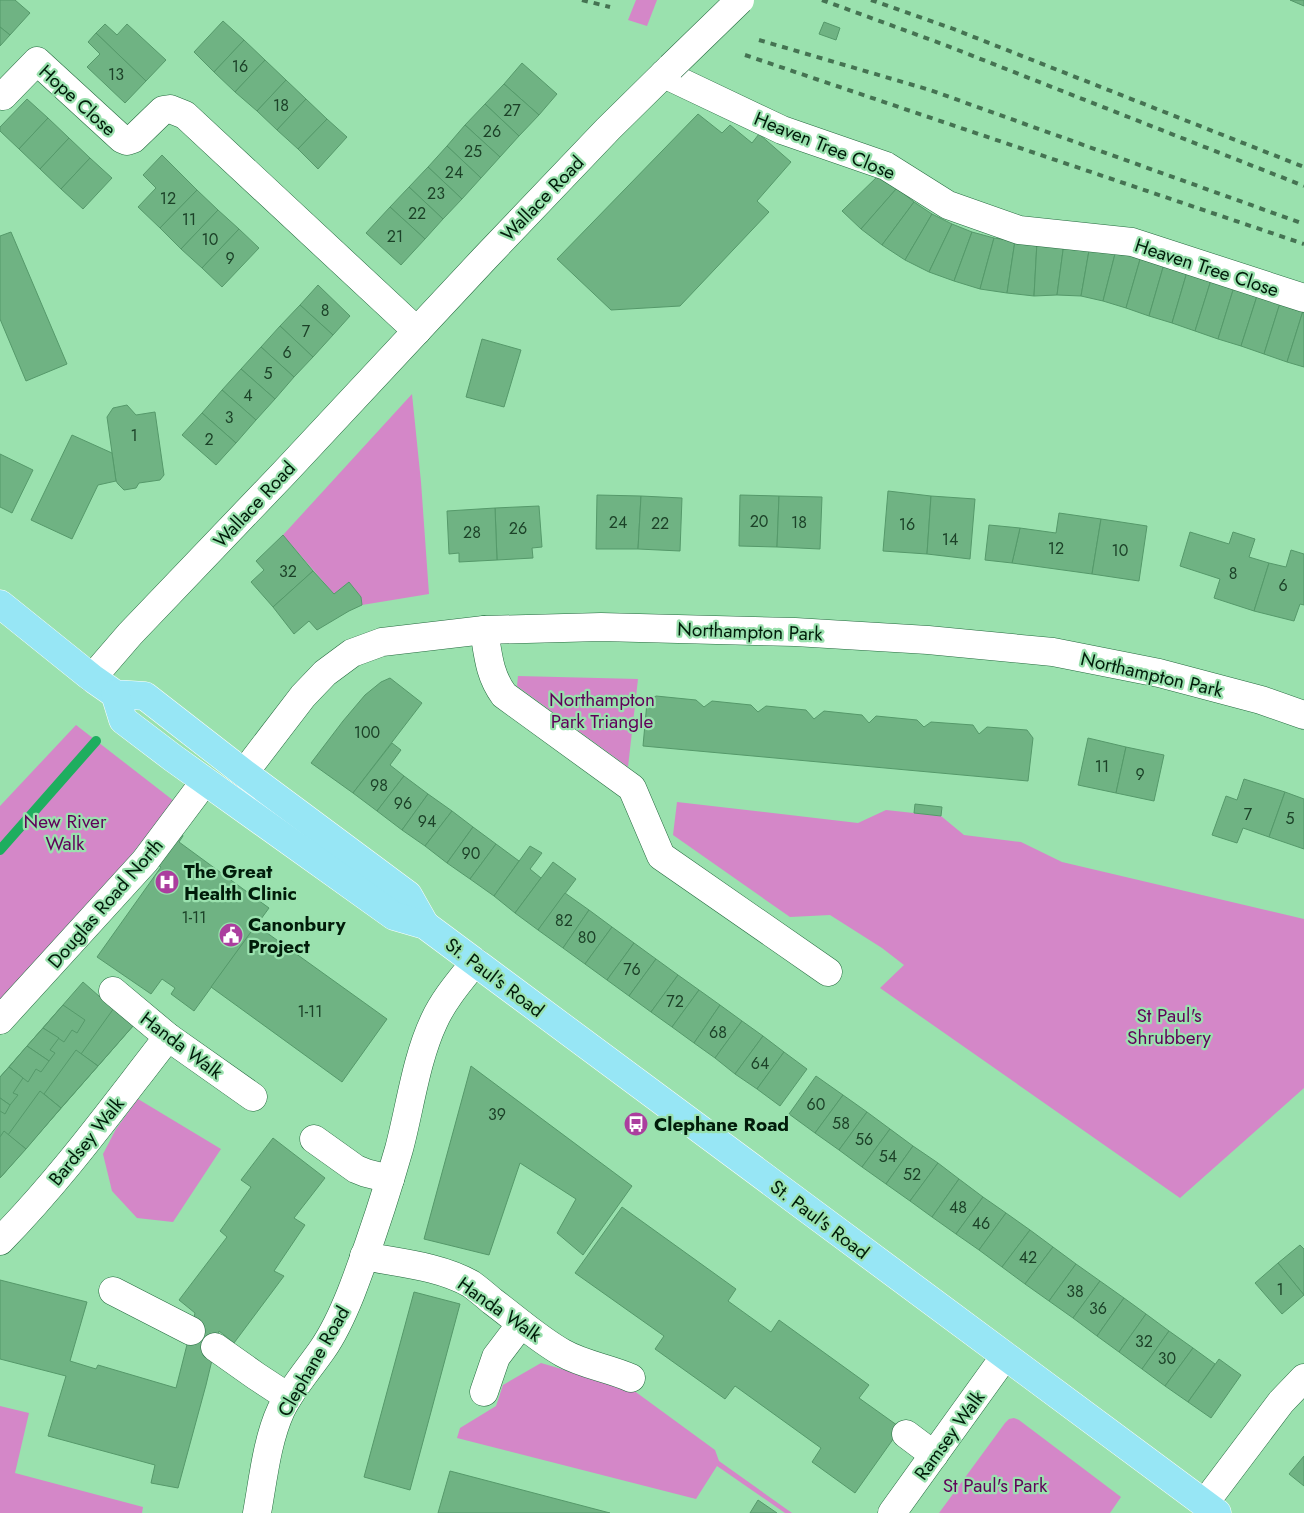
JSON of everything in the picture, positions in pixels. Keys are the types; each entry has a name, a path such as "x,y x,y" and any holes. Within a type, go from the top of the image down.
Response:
{"main road":[{"path":"0,604 92,678 115,694"},
{"name":"St. Paul's Road","path":"425,925 408,895 145,696 115,694 123,720 205,781 394,916 425,925 1210,1508"}],"street":[{"name":"Wallace Road","path":"92,678 130,634 484,259 667,70 740,0"},
{"name":"Hope Close","path":"3,96 37,61 122,139 133,139 163,110 170,108 185,115 417,331"},
{"name":"Heaven Tree Close","path":"667,70 782,130 886,166 948,205 1001,224 1019,230 1132,242 1304,298"},
{"name":"Northampton Park","path":"244,772 308,691 325,673 352,653 382,642 484,630 611,627 795,632 928,640 1054,652 1159,673 1261,700 1304,715"},
{"path":"484,630 492,673 496,684 504,695 632,788 661,856 828,972"},
{"name":"Douglas Road North","path":"0,1020 145,861 205,781"},
{"name":"Clephane Road","path":"256,1513 271,1441 280,1412 288,1397 323,1349 338,1323 351,1294 390,1179 424,1045 434,1021 445,1002 475,962"},
{"name":"Handa Walk","path":"113,991 168,1037 253,1098"},
{"name":"Bardsey Walk","path":"0,1241 84,1145 168,1037"},
{"path":"314,1139 356,1169 390,1179"},
{"name":"Handa Walk","path":"364,1256 423,1267 455,1277 472,1285 521,1324 574,1359 631,1378"},
{"path":"113,1291 191,1330"},
{"path":"484,1392 496,1357 521,1324"},
{"path":"215,1347 288,1397"},
{"name":"Ramsey Walk","path":"892,1513 1005,1356"},
{"path":"1210,1508 1281,1402 1304,1378"},
{"path":"906,1434 934,1454"}],"green space":[{"path":"636,0 657,0 647,26 628,20"},
{"path":"412,394 421,482 429,594 362,605 361,597 349,582 334,594 283,535"},
{"name":"Northampton Park Triangle","path":"518,676 638,679 628,767 517,686"},
{"name":"New River Walk","path":"76,725 174,801 89,906 0,1009 0,806"},
{"name":"St Paul's Shrubbery","path":"677,802 858,823 886,810 941,816 964,835 1021,842 1062,862 1304,919 1304,1088 1180,1198 880,988 904,965 882,948 830,915 790,917 673,835"},
{"path":"138,1099 221,1149 173,1222 137,1218 112,1191 103,1154 116,1129"},
{"path":"541,1363 633,1390 715,1450 719,1461 792,1513 785,1513 717,1466 696,1499 457,1438 460,1428 496,1406 503,1385"},
{"path":"0,1406 29,1413 15,1473 143,1507 142,1513 0,1513"},
{"name":"St Paul's Park","path":"1014,1418 1121,1497 1110,1513 939,1513 1005,1423 1009,1419"}],"building":[{"path":"0,0 15,0 30,13 10,35 0,27"},
{"path":"1290,0 1304,0 1304,6"},
{"path":"223,21 244,40 214,72 194,52"},
{"path":"824,22 840,28 836,40 819,34"},
{"path":"105,24 117,35 127,24 166,60 146,81 96,33"},
{"path":"0,27 10,35 0,46"},
{"path":"96,33 146,81 125,103 87,67 100,54 88,42"},
{"path":"244,40 265,60 235,92 214,72"},
{"path":"265,60 286,80 257,111 235,92"},
{"path":"522,63 557,94 539,115 504,84"},
{"path":"286,80 306,99 277,130 257,111"},
{"path":"504,84 539,115 519,136 485,104"},
{"path":"27,99 48,118 19,149 0,131 0,127"},
{"path":"306,99 327,119 298,149 277,130"},
{"path":"485,104 519,136 500,157 465,125"},
{"path":"698,114 722,133 730,125 752,143 759,134 791,162 757,201 769,212 680,306 611,310 557,259"},
{"path":"48,118 69,138 40,169 19,149"},
{"path":"327,119 347,137 318,169 298,149"},
{"path":"465,125 500,157 481,178 447,146"},
{"path":"69,138 90,158 61,189 40,169"},
{"path":"447,146 481,178 462,199 428,167"},
{"path":"162,155 197,190 160,228 138,207 156,188 143,175"},
{"path":"90,158 112,178 83,209 61,189"},
{"path":"428,167 462,199 443,219 409,187"},
{"path":"881,173 897,188 861,229 842,211"},
{"path":"409,187 443,219 425,239 390,207"},
{"path":"897,188 914,202 882,245 861,229"},
{"path":"197,190 218,210 181,249 160,228"},
{"path":"914,202 932,214 905,260 882,245"},
{"path":"390,207 425,239 401,265 366,233"},
{"path":"218,210 239,229 202,268 181,249"},
{"path":"932,214 952,224 929,272 905,260"},
{"path":"952,224 972,232 954,281 929,272"},
{"path":"239,229 259,248 222,287 202,268"},
{"path":"11,232 67,364 26,381 0,319 0,236"},
{"path":"972,232 994,238 980,289 954,281"},
{"path":"994,238 1015,241 1007,293 980,289"},
{"path":"1015,241 1037,242 1034,296 1007,293"},
{"path":"1037,242 1064,243 1057,295 1034,296"},
{"path":"1064,243 1090,245 1081,296 1057,295"},
{"path":"1090,245 1116,250 1103,301 1081,296"},
{"path":"1116,250 1141,256 1126,308 1103,301"},
{"path":"1141,256 1164,264 1149,316 1126,308"},
{"path":"1164,264 1187,272 1172,323 1149,316"},
{"path":"1187,272 1211,280 1195,331 1172,323"},
{"path":"1211,280 1234,287 1218,339 1195,331"},
{"path":"318,285 350,316 333,335 300,305"},
{"path":"1234,287 1257,296 1241,346 1218,339"},
{"path":"1257,296 1280,303 1264,354 1241,346"},
{"path":"1280,303 1303,311 1287,362 1264,354"},
{"path":"300,305 333,335 313,357 280,326"},
{"path":"1304,311 1304,367 1287,362"},
{"path":"280,326 313,357 294,377 261,347"},
{"path":"482,339 521,350 504,407 466,397"},
{"path":"261,347 294,377 275,399 241,369"},
{"path":"241,369 275,399 256,420 222,390"},
{"path":"222,390 256,420 236,443 202,413"},
{"path":"127,405 136,415 155,412 164,475 160,480 139,483 136,488 124,490 116,481 107,417 113,408"},
{"path":"202,413 236,443 216,465 182,435"},
{"path":"72,435 112,453 116,481 98,485 72,539 31,520"},
{"path":"0,454 33,470 12,513 0,507"},
{"path":"888,491 931,496 927,554 883,551"},
{"path":"597,495 641,496 638,549 596,549"},
{"path":"740,495 779,496 777,547 739,546"},
{"path":"641,496 682,498 680,551 638,549"},
{"path":"779,496 822,497 820,549 777,547"},
{"path":"931,496 975,499 970,559 927,554"},
{"path":"539,506 542,547 532,548 533,558 497,560 495,508"},
{"path":"495,508 497,560 459,562 459,553 449,554 447,511"},
{"path":"1059,513 1101,519 1092,574 1012,563 1020,528 1056,533"},
{"path":"1101,519 1147,526 1139,581 1092,574"},
{"path":"989,525 1020,528 1012,563 985,560"},
{"path":"1190,532 1229,544 1233,532 1255,539 1249,557 1269,563 1254,611 1214,598 1220,579 1180,566"},
{"path":"283,535 313,571 273,607 251,582 264,570 256,561"},
{"path":"1291,550 1304,554 1304,605 1300,604 1294,621 1254,611 1269,563 1286,567"},
{"path":"313,571 334,594 349,582 361,597 362,605 317,630 309,621 294,634 273,607"},
{"path":"390,678 422,703 353,793 311,763 365,695 381,682"},
{"path":"656,696 696,700 704,707 712,701 751,705 758,712 766,706 806,710 814,719 824,711 862,715 869,723 876,716 917,720 924,727 931,722 973,725 979,734 987,727 1027,730 1033,738 1028,781 643,746 647,702"},
{"path":"1088,738 1126,747 1116,793 1078,785"},
{"path":"392,743 401,750 390,765 404,776 377,811 353,793"},
{"path":"1126,747 1164,755 1154,801 1116,793"},
{"path":"404,776 428,794 402,830 377,811"},
{"path":"1244,779 1285,792 1269,837 1243,828 1237,843 1212,835 1226,796 1237,800"},
{"path":"1285,792 1304,799 1304,849 1269,837"},
{"path":"428,794 452,811 425,846 402,830"},
{"path":"915,804 942,807 941,816 914,813"},
{"path":"452,811 473,827 447,863 425,846"},
{"path":"473,827 496,844 470,879 447,863"},
{"path":"182,834 183,836 179,842 269,908 194,1011 171,994 175,988 162,979 151,994 97,957 161,867 156,864"},
{"path":"496,844 519,861 494,896 470,879"},
{"path":"530,846 542,853 530,869 541,878 515,913 494,896"},
{"path":"553,862 576,879 538,930 515,913"},
{"path":"565,893 589,910 563,948 538,930"},
{"path":"589,910 612,927 585,964 563,948"},
{"path":"256,925 387,1019 342,1082 211,987"},
{"path":"612,927 634,943 607,980 585,964"},
{"path":"634,943 656,959 629,996 607,980"},
{"path":"656,959 678,975 651,1012 629,996"},
{"path":"678,975 699,990 672,1027 651,1012"},
{"path":"83,982 133,1026 0,1178 0,1077"},
{"path":"699,990 720,1005 694,1043 672,1027"},
{"path":"63,1005 85,1020 77,1033 72,1030 64,1042 43,1028"},
{"path":"720,1005 742,1021 715,1058 694,1043"},
{"path":"114,1008 133,1026 98,1066 81,1054"},
{"path":"742,1021 763,1036 735,1074 715,1058"},
{"path":"43,1028 59,1038 50,1050 55,1053 49,1061 27,1046"},
{"path":"763,1036 784,1052 757,1089 735,1074"},
{"path":"27,1046 49,1061 41,1072 36,1069 28,1082 9,1067"},
{"path":"76,1050 98,1066 61,1108 44,1094"},
{"path":"784,1052 807,1069 780,1106 757,1089"},
{"path":"471,1066 632,1186 583,1255 557,1233 576,1199 520,1163 489,1255 424,1239"},
{"path":"9,1067 23,1078 13,1093 18,1095 10,1105 0,1098 0,1077"},
{"path":"816,1076 843,1095 815,1133 789,1114"},
{"path":"40,1091 61,1108 26,1149 8,1135"},
{"path":"843,1095 867,1112 839,1150 815,1133"},
{"path":"0,1098 10,1105 5,1114 0,1111"},
{"path":"867,1112 890,1129 862,1167 839,1150"},
{"path":"890,1129 913,1146 886,1184 862,1167"},
{"path":"4,1131 26,1149 0,1178 0,1137"},
{"path":"273,1138 325,1178 294,1218 305,1225 274,1271 284,1276 234,1343 219,1331 178,1488 151,1483 155,1465 48,1436 66,1376 0,1359 0,1280 87,1302 70,1361 96,1369 98,1365 176,1388 195,1313 179,1300 227,1237 220,1231 251,1187 241,1180"},
{"path":"913,1146 938,1163 910,1201 886,1184"},
{"path":"938,1163 959,1179 932,1217 910,1201"},
{"path":"959,1179 983,1197 956,1234 932,1217"},
{"path":"983,1197 1006,1213 979,1250 956,1234"},
{"path":"622,1207 736,1289 728,1301 771,1332 779,1320 869,1385 859,1398 901,1428 855,1493 812,1462 821,1448 735,1386 725,1399 655,1349 664,1336 575,1273"},
{"path":"1006,1213 1030,1230 1002,1267 979,1250"},
{"path":"1030,1230 1053,1247 1025,1284 1002,1267"},
{"path":"1300,1245 1304,1249 1304,1295 1278,1263"},
{"path":"1053,1247 1076,1264 1049,1301 1025,1284"},
{"path":"1278,1263 1304,1295 1282,1314 1255,1283"},
{"path":"1076,1264 1100,1281 1073,1318 1049,1301"},
{"path":"1100,1281 1124,1298 1097,1336 1073,1318"},
{"path":"414,1292 460,1304 410,1490 364,1477"},
{"path":"1124,1298 1146,1314 1119,1352 1097,1336"},
{"path":"1146,1314 1169,1331 1142,1369 1119,1352"},
{"path":"1169,1331 1193,1348 1165,1386 1142,1369"},
{"path":"1193,1348 1215,1364 1188,1402 1165,1386"},
{"path":"1219,1359 1241,1375 1211,1418 1188,1402"},
{"path":"1304,1456 1304,1486 1289,1474"},
{"path":"450,1471 610,1513 438,1513"},
{"path":"758,1500 777,1513 750,1513"}],"waterway":[{"path":"0,850 96,741"}],"railway":[{"path":"582,0 610,7"},
{"path":"822,0 945,45 1304,186"},
{"path":"871,0 951,28 1304,167"},
{"path":"759,40 930,90 1304,224"},
{"path":"745,55 1304,244"}],"place":[{"name":"The Great Health Clinic","path":"167,882"},
{"name":"Canonbury Project","path":"231,935"},
{"name":"Clephane Road","path":"636,1124"}]}
